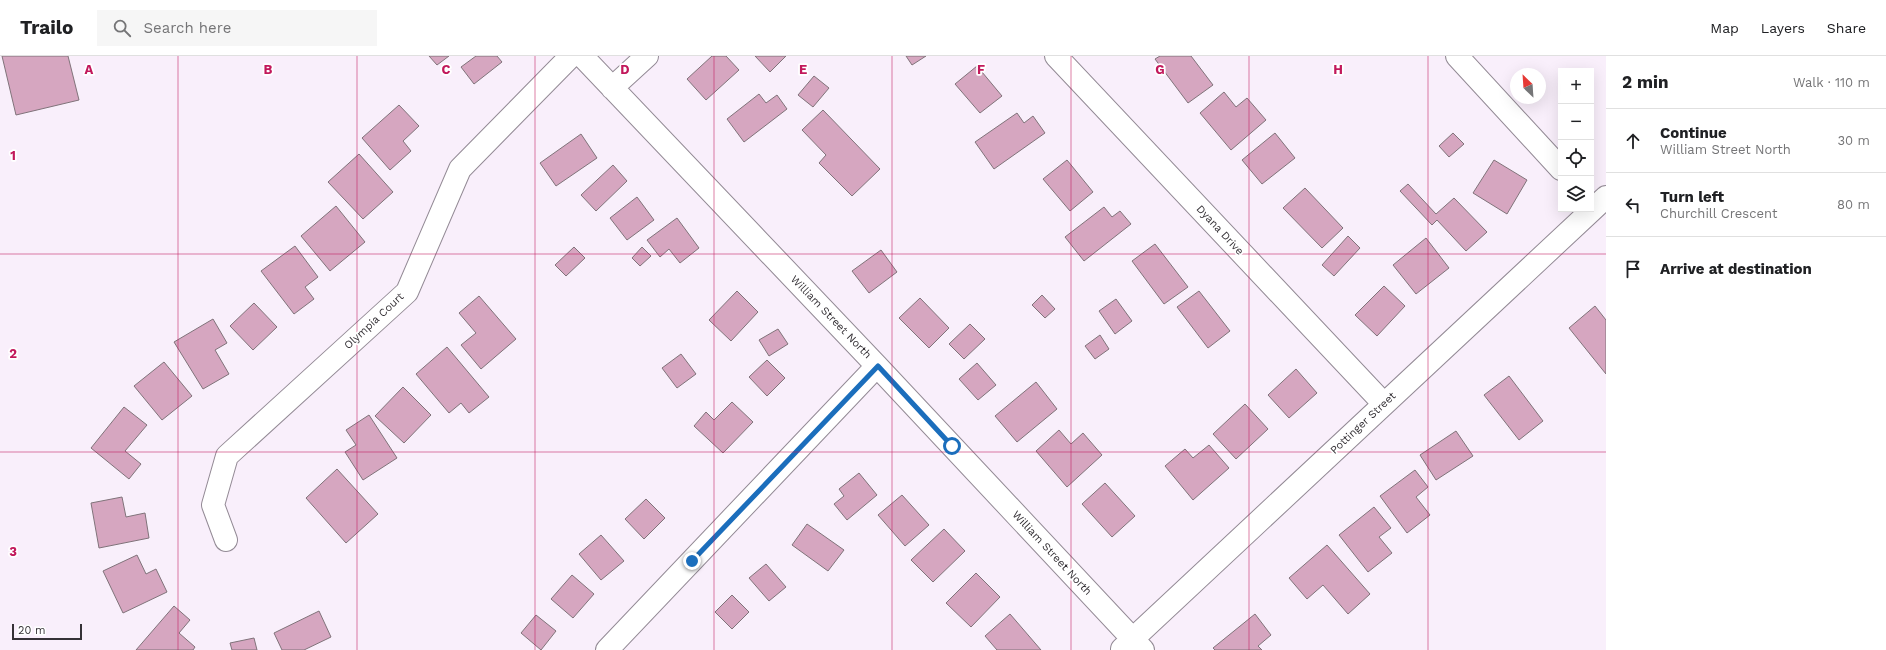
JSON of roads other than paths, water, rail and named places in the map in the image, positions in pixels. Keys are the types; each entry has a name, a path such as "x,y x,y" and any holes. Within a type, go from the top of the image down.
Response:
{"street":[{"name":"Olympia Court","path":"226,540 213,505 227,456 407,292 460,169 571,56"},
{"name":"William Street North","path":"582,56 878,366 1132,647"},
{"path":"612,88 647,56"},
{"name":"Dyana Drive","path":"1056,56 1384,404"},
{"path":"1457,56 1558,166"},
{"name":"Pottinger Street","path":"1132,647 1384,404 1597,202"},
{"path":"607,650 878,366"}]}
